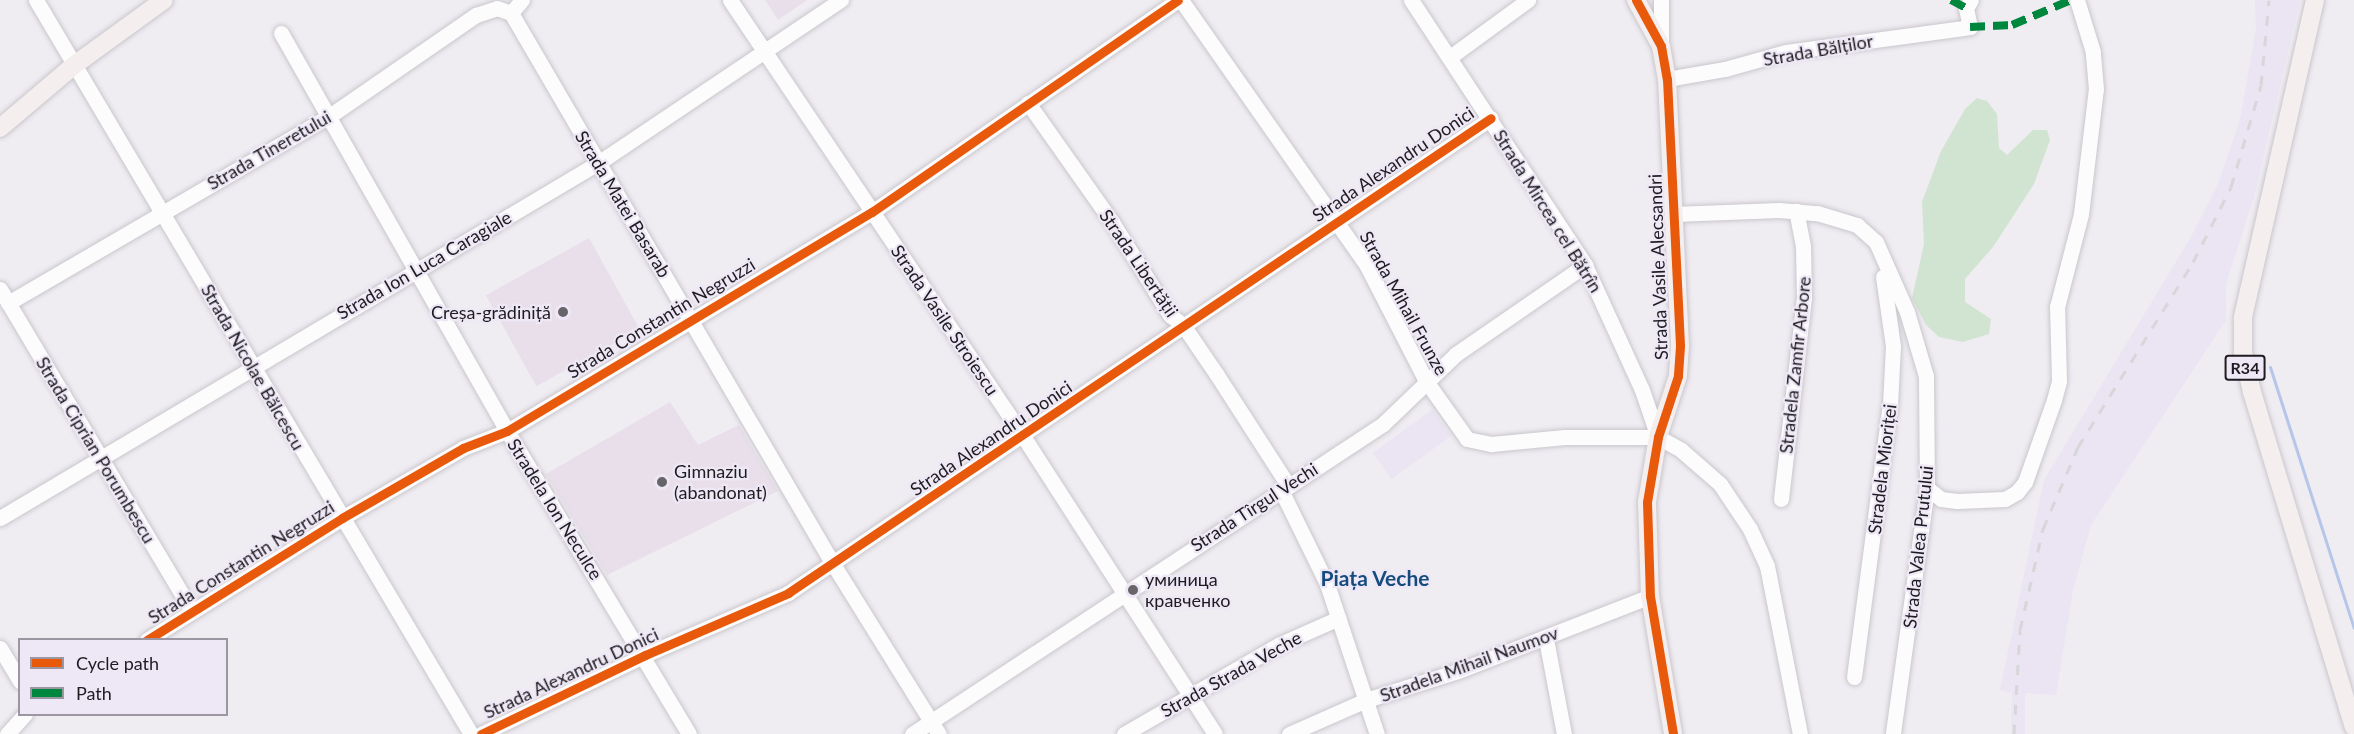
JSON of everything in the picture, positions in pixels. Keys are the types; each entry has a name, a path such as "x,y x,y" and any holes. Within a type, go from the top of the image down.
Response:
{"main road":[{"path":"0,128 73,66 164,0"},
{"path":"1636,0 1661,46"},
{"name":"R34","path":"2315,0 2243,318 2242,341 2252,392 2354,727"},
{"name":"Strada Vasile Alecsandri","path":"1661,46 1667,79 1680,361 1673,396 1658,437 1647,502 1650,596 1673,734"}],"street":[{"name":"Strada Nicolae Bălcescu","path":"36,0 73,66 471,734"},
{"path":"512,13 522,0"},
{"name":"Strada Vasile Stroiescu","path":"730,0 1023,436 1215,734"},
{"name":"Strada Ion Luca Caragiale","path":"0,518 252,366 598,163 841,0"},
{"name":"Strada Constantin Negruzzi","path":"149,638 342,518 463,448 507,431 691,318 872,212 1180,0"},
{"name":"Strada Mihail Frunze","path":"1180,0 1338,222 1386,298 1426,381 1447,407 1457,430 1473,443 1658,437"},
{"name":"Strada Mircea cel Bătrîn","path":"1411,0 1491,118 1585,265 1642,390 1658,437"},
{"path":"1450,57 1528,0"},
{"name":"Strada Vasile Alecsandri","path":"1661,0 1661,46"},
{"name":"Strada Bălților","path":"1667,79 1786,52 1970,27 1966,8 1971,0"},
{"path":"1928,488 1941,499 1957,501 2005,499 2017,492 2025,482 2054,400 2059,381 2057,307 2081,214 2096,89 2093,52 2077,0"},
{"name":"Strada Tineretului","path":"8,303 327,117 476,15 497,8 512,13"},
{"name":"Strada Matei Basarab","path":"512,13 833,564 936,728"},
{"name":"Stradela Ion Neculce","path":"281,33 507,431 645,655 689,734"},
{"name":"Strada Libertății","path":"1028,103 1112,222 1170,315 1183,325 1284,487 1322,571 1377,734"},
{"name":"Strada Alexandru Donici","path":"481,734 645,655 788,593 1491,118"},
{"path":"1673,214 1796,211"},
{"name":"Strada Valea Prutului","path":"1796,211 1857,225 1871,234 1907,312 1926,376 1928,488 1893,734"},
{"name":"Stradela Zamfir Arbore","path":"1781,499 1804,289 1802,230 1796,211"},
{"name":"Stradela Mioriței","path":"1854,677 1890,405 1893,346 1882,260"},
{"name":"Strada Tîrgul Vechi","path":"912,734 936,728 1123,593 1402,410 1426,381 1456,354 1585,265"},
{"name":"Strada Ciprian Porumbescu","path":"0,289 192,610"},
{"path":"1658,437 1681,450 1720,484 1750,529 1773,587 1800,734"},
{"name":"Stradela Mihail Naumov","path":"1289,734 1366,700 1546,639 1650,596"},
{"name":"Strada Strada Veche","path":"1124,734 1280,644 1339,618"},
{"path":"1546,639 1564,734"},
{"path":"0,648 18,678"},
{"path":"7,734 23,716"}],"shaded area":[{"path":"765,0 807,0 778,20"},
{"path":"2255,0 2300,0 2254,197 2226,284 2226,320 2091,525 2073,590 2056,695 2025,693 2025,734 2011,734 2012,693 2000,690 2044,480 2191,237 2218,184 2240,120 2256,29"},
{"name":"Creșa-grădiniță","path":"589,238 639,329 536,386 486,295"},
{"name":"Gimnaziu (abandonat)","path":"670,402 698,445 739,425 778,491 607,575 546,474"},
{"path":"1432,410 1451,436 1392,479 1373,453"}],"green space":[{"path":"1977,98 1987,101 1997,114 1999,148 2007,155 2033,130 2047,130 2050,140 2034,184 1993,247 1965,279 1965,302 1991,319 1989,334 1963,342 1939,337 1926,325 1912,298 1924,244 1922,202 1941,151 1965,109"}],"waterway":[{"path":"2270,367 2354,628"}],"railway":[{"path":"2014,734 2020,630 2043,529 2078,447 2193,262 2231,187 2261,85 2269,0"}],"marked path":[{"path":"1951,0 1966,8"},
{"path":"1970,27 2012,25 2071,0"}],"cycle path":[{"path":"150,638 342,518 463,448 507,431 872,212 1178,0"},
{"path":"1636,0 1661,46 1667,79 1680,346 1678,376 1658,437 1647,502 1650,596 1673,734"},
{"path":"481,734 645,655 788,593 1491,118"}],"place":[{"name":"Creșa-grădiniță","path":"563,312"},
{"name":"Gimnaziu (abandonat)","path":"662,482"},
{"name":"уминица кравченко","path":"1133,590"}],"district":[{"name":"Piața Veche","path":"1375,578"}]}
